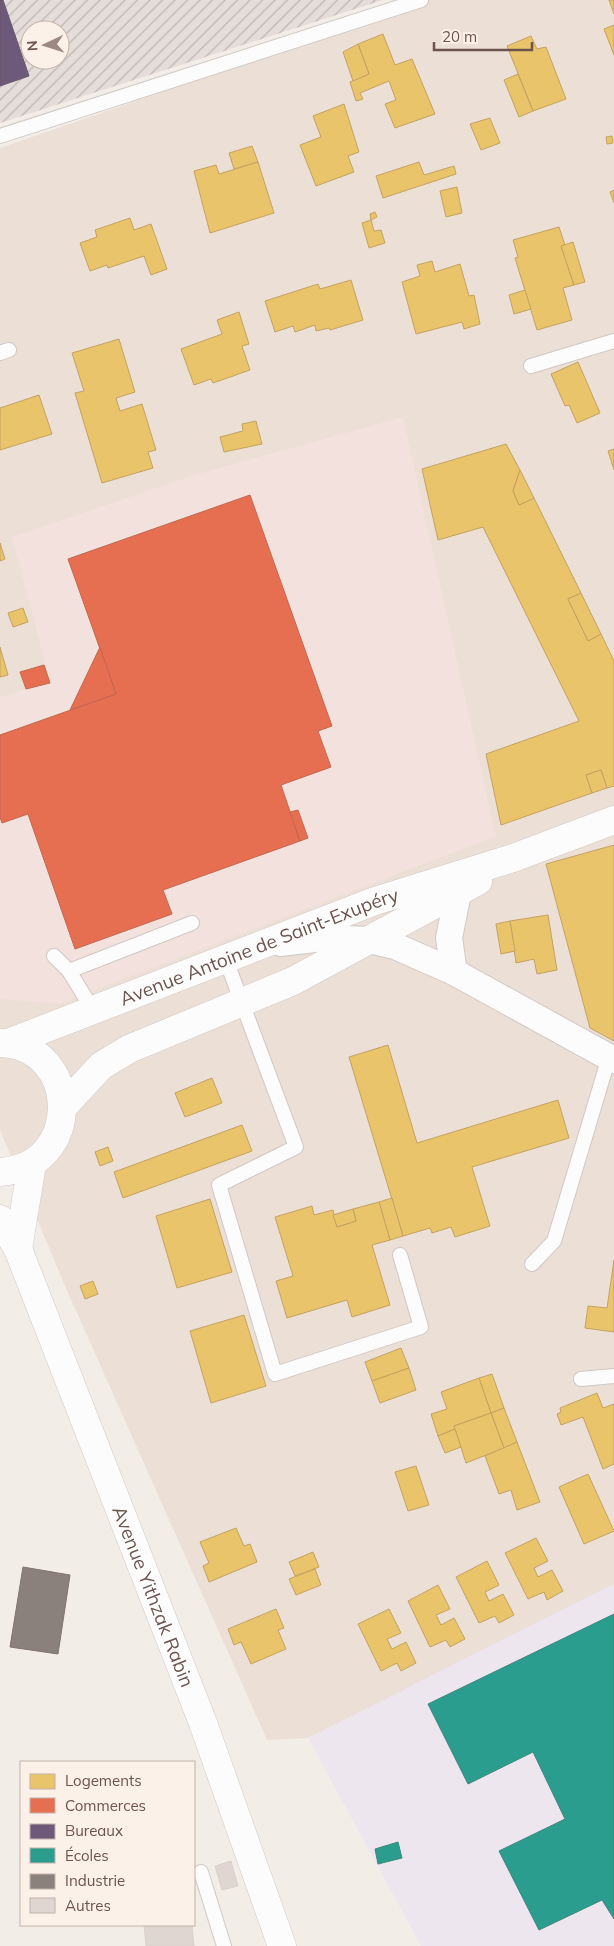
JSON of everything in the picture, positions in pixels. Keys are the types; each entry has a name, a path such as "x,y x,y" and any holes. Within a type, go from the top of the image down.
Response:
{"street":[{"name":"Avenue Antoine de Saint-Exupéry","path":"4,1043 269,944 376,901 514,858 614,820"},
{"name":"Avenue Antoine de Saint-Exupéry","path":"63,1107 101,1066 129,1049 293,981 458,893 514,858"},
{"path":"454,972 449,938 458,893"},
{"path":"269,944 323,938 370,940 395,946 454,972 612,1058"},
{"path":"0,1172 13,1172 32,1164 49,1149 60,1129 63,1107 59,1084 47,1065 30,1050 4,1043"},
{"path":"18,1249 32,1164"},
{"name":"Avenue Yithzak Rabin","path":"0,1219 18,1249 203,1723 282,1946"}],"lane":[{"path":"0,136 421,0"},
{"path":"531,366 614,341"},
{"path":"70,970 192,923"},
{"path":"54,956 70,970 93,1010"},
{"path":"226,960 240,1003 296,1147 219,1185 275,1374 421,1327 400,1255"},
{"path":"532,1264 554,1241 612,1058"},
{"path":"581,1379 614,1376"},
{"path":"201,1872 224,1946"}],"shaded area":[{"path":"0,0 383,0 0,123"},
{"path":"427,0 614,0 614,1587 308,1738 267,1740 65,1286 0,1130 0,148"},
{"path":"403,417 496,836 59,1004 0,999 0,697 50,682 12,537 194,475"},
{"path":"614,1584 614,1946 421,1946 308,1738"}],"building: Logements":[{"path":"609,0 614,0 614,14"},
{"path":"614,25 614,55 604,29"},
{"path":"383,34 395,65 412,59 435,114 395,128 385,104 396,100 389,81 360,93 363,99 356,101 350,82 369,74 358,44"},
{"path":"531,36 537,49 546,47 566,99 533,111 507,46"},
{"path":"358,44 369,74 353,81 343,52"},
{"path":"518,74 533,111 519,117 504,80"},
{"path":"344,104 359,152 348,156 354,172 316,186 300,145 321,137 313,116"},
{"path":"490,118 500,143 481,150 470,124"},
{"path":"612,136 613,143 607,144 606,137"},
{"path":"252,146 258,162 234,169 229,153"},
{"path":"258,162 274,213 210,233 194,171 216,165 219,174"},
{"path":"419,162 424,175 454,166 456,174 383,198 376,176"},
{"path":"457,187 462,213 446,217 440,191"},
{"path":"614,190 614,203 610,192"},
{"path":"375,212 377,217 371,220 370,214"},
{"path":"130,218 134,230 151,224 167,269 151,275 144,256 108,268 107,265 90,271 80,243 97,237 95,230"},
{"path":"371,220 374,231 381,230 385,243 369,248 362,223"},
{"path":"559,227 565,245 561,246 574,285 563,288 572,320 537,330 515,258 518,257 513,240"},
{"path":"573,242 585,282 574,285 561,246"},
{"path":"432,261 435,272 460,264 469,296 474,295 480,324 464,329 462,322 416,334 402,282 420,276 417,265"},
{"path":"351,280 363,320 330,330 329,328 316,331 315,325 295,332 293,326 275,332 265,301 318,284 320,289"},
{"path":"525,290 531,309 514,314 509,295"},
{"path":"239,312 249,344 242,346 250,370 213,383 211,379 194,385 181,349 222,334 217,320"},
{"path":"119,339 135,392 116,398 120,411 142,404 156,450 148,452 153,468 102,483 75,393 84,391 72,353"},
{"path":"578,362 600,413 577,423 569,405 565,406 551,374"},
{"path":"39,395 52,434 0,450 0,408"},
{"path":"256,421 262,444 224,452 220,437 243,431 242,424"},
{"path":"506,444 520,470 513,491 519,505 534,498 581,593 568,599 588,641 601,634 614,661 614,786 607,788 601,770 586,775 592,793 501,825 486,754 579,721 483,527 438,540 422,469"},
{"path":"614,449 614,470 608,451"},
{"path":"520,470 534,498 519,505 513,491"},
{"path":"0,543 5,559 0,561"},
{"path":"581,593 601,634 588,641 568,599"},
{"path":"23,608 28,622 13,627 8,613"},
{"path":"0,647 8,675 0,677"},
{"path":"601,770 607,788 592,793 586,775"},
{"path":"614,845 614,1041 590,1028 546,864"},
{"path":"548,915 557,970 537,974 534,959 516,963 510,921"},
{"path":"510,921 515,951 501,954 496,924"},
{"path":"388,1045 417,1143 558,1100 569,1138 472,1167 490,1226 455,1237 451,1227 432,1233 430,1228 403,1236 349,1057"},
{"path":"212,1078 222,1103 185,1117 175,1093"},
{"path":"242,1125 252,1151 123,1198 114,1172"},
{"path":"108,1147 113,1161 100,1166 95,1152"},
{"path":"392,1198 403,1236 390,1240 379,1202"},
{"path":"210,1199 232,1272 177,1288 156,1216"},
{"path":"379,1202 390,1240 372,1245 390,1305 352,1317 347,1300 287,1318 276,1281 293,1276 275,1217 312,1206 314,1215 333,1210 337,1227 356,1221 353,1209"},
{"path":"353,1209 356,1221 337,1227 333,1215"},
{"path":"614,1260 614,1332 585,1328 588,1306 607,1308"},
{"path":"93,1281 98,1294 85,1299 80,1286"},
{"path":"244,1315 266,1386 211,1403 190,1331"},
{"path":"401,1348 409,1368 372,1381 365,1362"},
{"path":"409,1368 416,1390 380,1403 372,1381"},
{"path":"492,1374 504,1408 491,1413 479,1378"},
{"path":"479,1378 491,1413 454,1426 455,1429 438,1436 431,1414 447,1409 441,1392"},
{"path":"597,1393 603,1408 614,1404 614,1464 603,1469 583,1417 561,1425 557,1414 561,1412 560,1408"},
{"path":"504,1408 517,1442 504,1448 491,1413"},
{"path":"491,1413 504,1448 466,1463 454,1426"},
{"path":"455,1429 461,1447 445,1453 438,1436"},
{"path":"517,1442 540,1502 517,1510 511,1490 499,1494 485,1456"},
{"path":"416,1466 429,1505 408,1511 395,1472"},
{"path":"588,1474 614,1531 584,1544 559,1487"},
{"path":"236,1528 244,1546 250,1544 257,1562 209,1582 203,1566 209,1563 200,1542"},
{"path":"536,1538 548,1561 534,1568 538,1577 552,1570 563,1591 547,1600 544,1592 528,1599 505,1553"},
{"path":"313,1552 319,1567 295,1576 289,1562"},
{"path":"487,1561 499,1585 485,1592 489,1601 503,1594 514,1615 499,1623 495,1616 479,1623 456,1577"},
{"path":"315,1569 321,1585 296,1595 289,1579"},
{"path":"438,1585 450,1609 436,1615 441,1625 454,1618 465,1639 450,1647 446,1640 430,1647 408,1601"},
{"path":"276,1609 284,1628 278,1630 286,1649 251,1664 241,1642 234,1645 228,1629"},
{"path":"389,1609 401,1633 387,1639 392,1649 406,1642 416,1663 401,1671 397,1663 381,1671 358,1624"}],"building: Commerces":[{"path":"250,495 332,726 318,731 331,767 281,785 300,841 163,890 172,914 75,949 28,814 2,823 0,817 0,735 116,694 68,559"},
{"path":"100,647 116,694 70,710"},
{"path":"44,665 50,683 26,689 20,672"},
{"path":"298,810 308,838 300,841 290,812"}],"building: Bureaux":[{"path":"0,0 3,0 20,50 20,70 27,70 29,76 0,86"}],"building: Écoles":[{"path":"614,1614 614,1919 602,1900 539,1930 499,1851 565,1819 533,1752 468,1784 428,1704"},
{"path":"398,1842 402,1858 378,1864 375,1849"}],"building: Industrie":[{"path":"23,1567 70,1575 58,1654 10,1647"}],"building: Autres":[{"path":"231,1861 238,1886 222,1890 215,1866"},
{"path":"144,1926 192,1926 194,1946 146,1946"}]}
